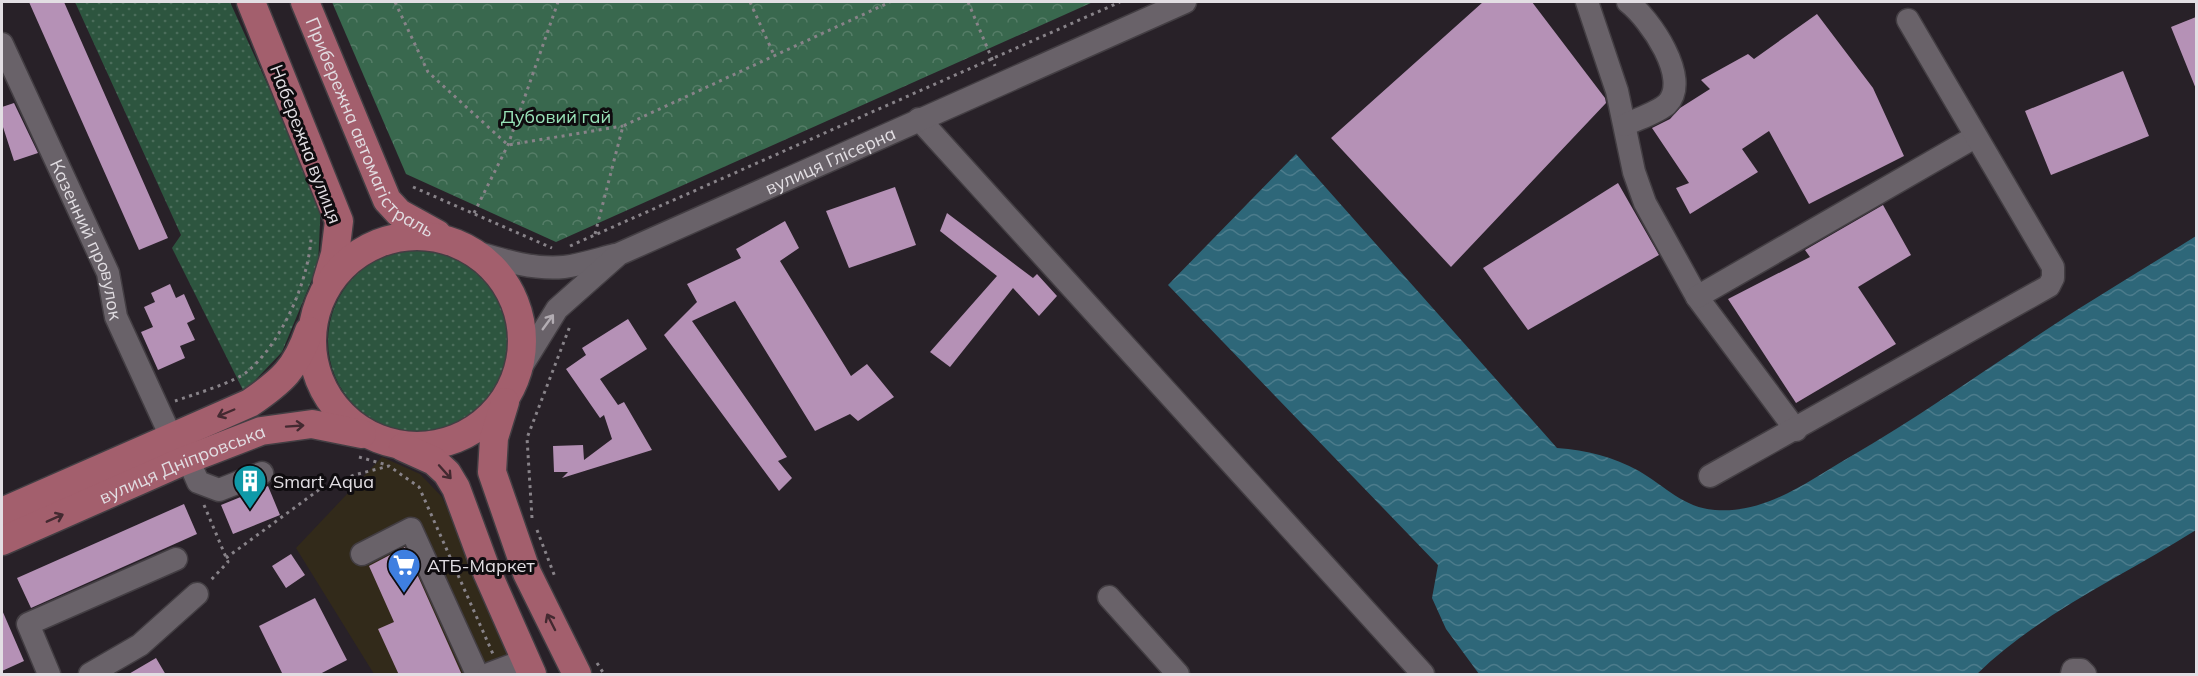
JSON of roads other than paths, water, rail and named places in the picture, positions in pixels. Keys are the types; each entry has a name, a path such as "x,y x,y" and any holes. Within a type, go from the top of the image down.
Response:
{"main road":[{"name":"Набережна вулиця","path":"251,2 339,221 335,254 319,301"},
{"name":"Прибережна автомагістраль","path":"305,2 387,200 407,218 461,246 490,265 505,283 516,304 522,338 513,383 494,438 492,472 526,573 581,670"},
{"name":"Прибережна автомагістраль","path":"319,301 344,264 378,242 402,236 426,236 461,246"},
{"path":"319,301 311,336 313,360 320,384 333,405 350,422 383,440 421,454 447,473 456,488 487,573 512,670"},
{"name":"вулиця Дніпровська","path":"2,541 180,452 284,379 296,364 319,301"},
{"path":"383,440 422,446 448,442 472,431 492,414 513,383"},
{"name":"вулиця Дніпровська","path":"2,512 180,452 286,426 334,426 383,440"}],"street":[{"name":"вулиця Глісерна","path":"513,383 557,309 620,254 1185,2"},
{"path":"1587,2 1617,91 1634,172 1645,203 1697,297 1796,430"},
{"path":"1625,125 1667,104 1674,92 1675,76 1668,56 1646,20 1628,2"},
{"path":"1710,477 2049,286 2053,278 2053,267 1908,20"},
{"name":"Казенний провулок","path":"2,44 108,273 116,317 157,409 198,482 219,490 262,473"},
{"path":"919,119 1423,675"},
{"path":"1697,297 1975,137"},
{"path":"461,246 507,261 546,267 565,267 620,254"},
{"path":"362,554 411,529 477,675"},
{"path":"49,675 28,624 176,559"},
{"path":"90,675 140,645 197,594"},
{"path":"1108,597 1178,675"},
{"path":"2072,675 2073,670 2081,670 2085,675"}],"water":[{"path":"1296,154 1557,448 1579,450 1610,458 1639,471 1684,501 1715,510 1751,507 1768,502 1801,486 1911,420 2065,318 2196,236 2196,530 2055,614 2002,652 1977,674 1479,674 1446,629 1432,598 1438,565 1168,285"}],"place":[{"name":"Smart Aqua","path":"250,510"},
{"name":"АТБ-Маркет","path":"404,594"}],"park label":[{"name":"Дубовий гай","path":"556,116"}]}
